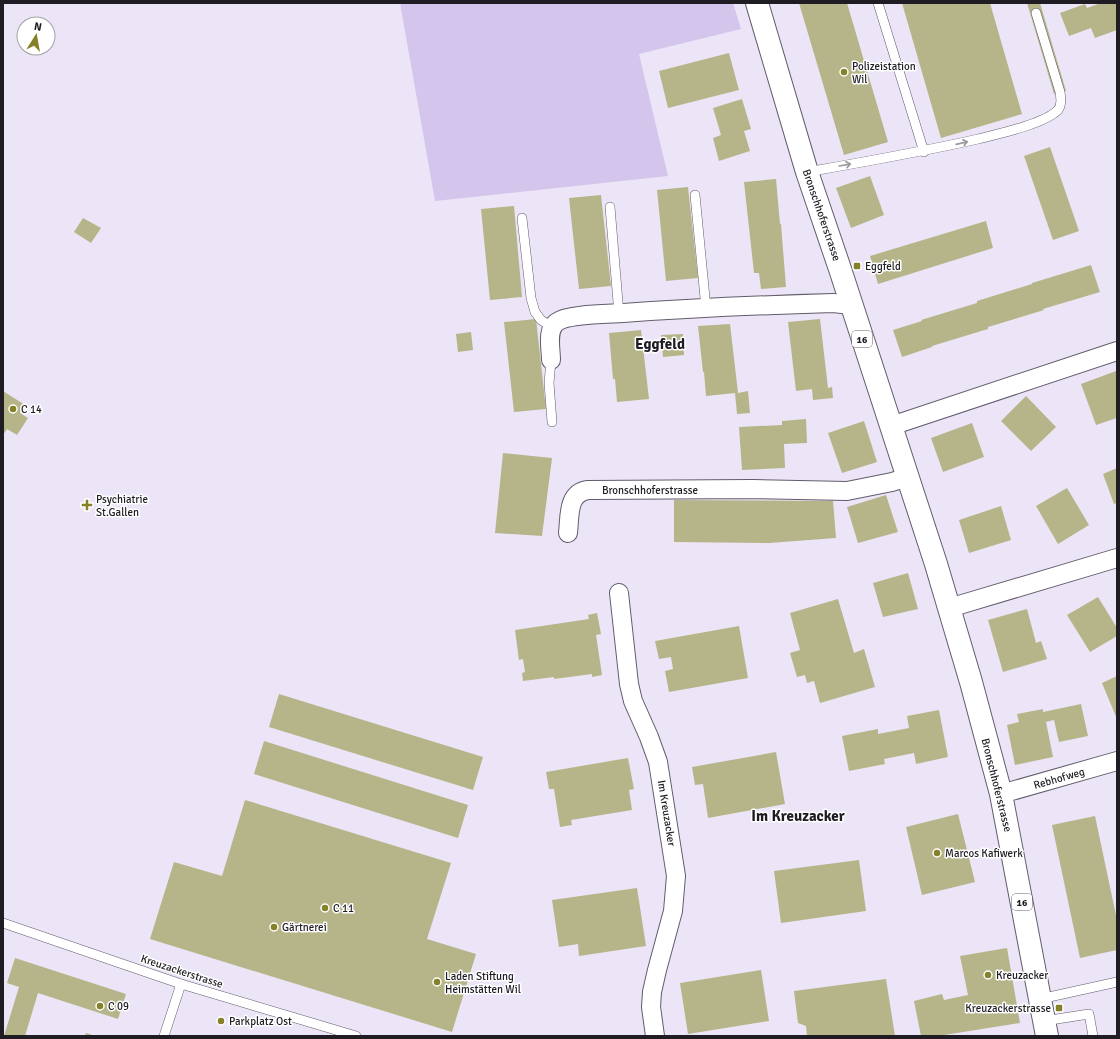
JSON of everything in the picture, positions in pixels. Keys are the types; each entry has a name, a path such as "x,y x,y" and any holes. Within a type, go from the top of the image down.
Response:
{"main road":[{"name":"Bronschhoferstrasse","path":"757,3 807,172 852,305 950,608 1001,794 1046,1028"}],"street":[{"path":"552,360 550,332 556,322 563,319 706,308 833,303 852,305"},
{"path":"891,426 1117,351"},
{"name":"Bronschhoferstrasse","path":"568,533 572,501 580,491 753,489 847,491 892,482 908,477"},
{"path":"950,608 1117,558"},
{"name":"Im Kreuzacker","path":"619,593 628,684 633,701 658,762 676,876 674,911 652,992 651,1007 655,1036"},
{"name":"Rebhofweg","path":"1001,794 1117,761"}],"lane":[{"path":"878,3 924,152"},
{"path":"807,172 924,152 1013,131 1045,118 1057,111 1061,105 1060,92 1036,13"},
{"path":"695,195 706,308"},
{"path":"610,207 619,314"},
{"path":"522,218 531,298 535,312 541,320 552,327"},
{"path":"552,360 549,382 552,422"},
{"name":"Kreuzackerstrasse","path":"3,923 181,984 356,1036"},
{"path":"1040,999 1117,982"},
{"path":"164,1036 181,984"},
{"path":"1046,1028 1089,1014 1093,1036"}],"shaded area":[{"path":"400,3 733,3 741,29 639,54 668,176 435,201"}],"building":[{"name":"Polizeistation Wil","path":"799,3 847,3 888,142 844,155"},
{"path":"902,3 990,3 1022,114 941,138"},
{"path":"1027,3 1040,3 1066,91 1054,94"},
{"path":"1101,3 1117,3 1117,30 1095,38 1091,28 1069,36 1060,13 1085,4 1087,8"},
{"path":"729,53 739,90 668,108 659,71"},
{"path":"742,99 751,129 744,131 750,151 719,161 713,138 721,135 713,108"},
{"path":"1050,147 1079,231 1053,240 1024,156"},
{"path":"870,176 884,215 851,228 836,188"},
{"path":"776,179 786,287 761,289 759,273 754,273 744,182"},
{"path":"688,187 698,278 666,281 657,190"},
{"path":"601,195 611,286 579,289 569,198"},
{"path":"514,206 522,297 490,300 481,209"},
{"path":"83,218 101,228 91,243 74,232"},
{"path":"986,221 993,248 878,284 870,256"},
{"path":"1091,265 1100,292 988,327 988,329 902,357 893,330 977,303 977,301"},
{"path":"536,319 546,409 514,412 504,322"},
{"path":"820,319 828,388 832,387 833,398 813,400 812,389 796,391 788,322"},
{"path":"730,324 738,393 748,391 750,413 737,414 735,393 706,396 698,326"},
{"path":"641,330 649,399 617,402 615,379 613,379 609,333"},
{"path":"471,332 473,350 458,352 456,334"},
{"path":"683,334 684,355 663,357 661,335"},
{"path":"1116,371 1117,418 1096,425 1081,384"},
{"name":"C 14","path":"3,391 25,405 20,413 28,418 17,435 7,429 3,435"},
{"path":"1026,396 1056,427 1031,451 1001,421"},
{"path":"806,419 807,443 784,444 785,468 742,470 739,427 782,425 782,421"},
{"path":"864,421 877,462 842,473 828,433"},
{"path":"972,423 984,457 943,472 931,438"},
{"path":"503,453 552,458 542,536 495,533"},
{"path":"1117,468 1117,503 1114,504 1103,474"},
{"path":"1067,488 1089,525 1058,544 1036,506"},
{"path":"886,495 898,532 858,543 847,507"},
{"path":"674,500 833,501 836,538 769,543 674,542"},
{"path":"1001,506 1011,540 969,553 959,520"},
{"path":"908,573 918,609 883,617 873,583"},
{"path":"1098,597 1117,628 1117,636 1090,652 1067,615"},
{"path":"838,599 854,653 864,649 875,687 820,703 814,681 807,683 805,675 797,677 790,653 800,650 790,613"},
{"path":"1027,609 1036,643 1041,641 1047,659 1003,672 988,620"},
{"path":"597,613 601,634 596,635 602,675 592,677 592,674 523,681 522,673 525,672 523,659 519,660 515,630 589,619 588,615"},
{"path":"739,626 748,678 669,692 665,671 673,669 671,657 659,659 655,641"},
{"path":"1117,676 1117,719 1102,683"},
{"path":"279,694 483,757 473,790 269,727"},
{"path":"1081,704 1088,736 1059,742 1054,720 1046,722 1053,757 1015,765 1007,725 1019,722 1017,714 1043,709 1043,712"},
{"path":"939,710 948,757 916,764 914,753 884,759 885,764 849,771 842,736 878,729 878,734 909,728 907,716"},
{"path":"264,741 468,805 458,838 254,774"},
{"path":"776,752 785,804 708,818 703,784 695,785 692,767"},
{"path":"628,758 634,789 629,790 632,810 571,820 572,825 560,827 554,789 549,789 546,772"},
{"name":"C 11","path":"245,800 451,863 427,939 476,954 452,1032 150,939 174,862 222,876"},
{"path":"958,814 975,882 922,895 906,827"},
{"path":"1095,816 1117,920 1117,950 1080,958 1052,825"},
{"path":"859,860 866,911 781,923 774,871"},
{"path":"637,888 646,946 579,956 578,944 559,947 552,900"},
{"name":"Kreuzacker","path":"1007,948 1020,1023 938,1036 921,1036 914,1001 942,994 944,1000 968,995 960,956"},
{"name":"C 09","path":"15,958 126,994 118,1019 38,993 25,1036 4,1036 19,987 7,983"},
{"path":"761,970 769,1021 688,1034 680,983"},
{"path":"886,979 895,1036 807,1036 806,1026 798,1023 794,991"},
{"path":"86,1033 95,1036 85,1036"}],"place":[{"name":"Polizeistation Wil","path":"844,72"},
{"name":"Eggfeld","path":"857,266"},
{"name":"C 14","path":"13,409"},
{"name":"Psychiatrie St.Gallen","path":"87,505"},
{"name":"Marcos Kafiwerk","path":"937,853"},
{"name":"C 11","path":"325,908"},
{"name":"Gärtnerei","path":"274,927"},
{"name":"Kreuzacker","path":"988,975"},
{"name":"Laden Stiftung Heimstätten Wil","path":"437,982"},
{"name":"C 09","path":"100,1006"},
{"name":"Kreuzackerstrasse","path":"1059,1008"},
{"name":"Parkplatz Ost","path":"221,1021"}],"district":[{"name":"Eggfeld","path":"660,344"},
{"name":"Im Kreuzacker","path":"798,816"}]}
